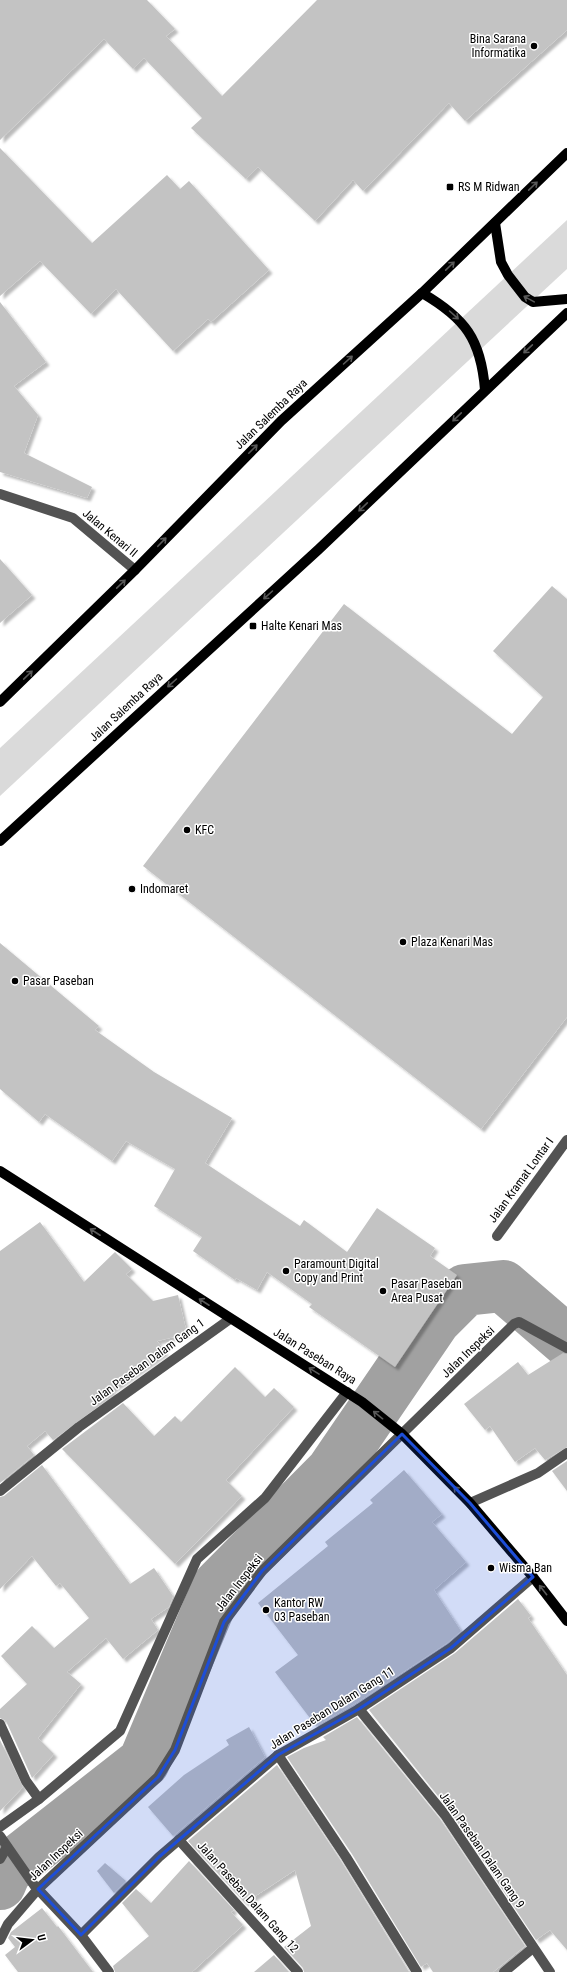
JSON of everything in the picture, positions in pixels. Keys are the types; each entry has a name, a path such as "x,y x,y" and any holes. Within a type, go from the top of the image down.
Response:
{"main road":[{"name":"Jalan Salemba Raya","path":"0,702 135,570 281,421 422,293 567,153"},
{"path":"495,223 501,262 508,275 525,297 533,302 567,300"},
{"path":"422,293 443,306 466,327 480,359 485,390"},
{"name":"Jalan Salemba Raya","path":"0,841 320,549 567,312"},
{"name":"Jalan Paseban Raya","path":"0,1171 362,1402 398,1431 470,1503 534,1577 567,1621"}],"street":[{"name":"Jalan Kenari II","path":"0,494 73,518 135,570"},
{"name":"Jalan Kramat Lontar I","path":"497,1236 567,1140"},
{"name":"Jalan Paseban Dalam Gang 1","path":"0,1491 79,1427 230,1319"},
{"name":"Jalan Inspeksi","path":"0,1940 8,1924 36,1887 158,1777 175,1750 224,1622 262,1571 398,1431 514,1324 519,1322 567,1348"},
{"path":"0,1828 39,1799 120,1731 197,1559 265,1498 347,1392"},
{"path":"470,1503 538,1472 567,1453"},
{"name":"Jalan Paseban Dalam Gang 11","path":"81,1935 159,1857 278,1754 359,1708 451,1648 534,1577"},
{"name":"Jalan Paseban Dalam Gang 9","path":"359,1708 445,1815 550,1972"},
{"path":"0,1724 26,1781 39,1799"},
{"path":"278,1754 346,1857 417,1972"},
{"path":"0,1836 36,1887 81,1935 109,1972"},
{"name":"Jalan Paseban Dalam Gang 12","path":"179,1840 298,1972"},
{"path":"0,1859 8,1849"},
{"path":"504,1972 533,1948"}],"highlighted area":[{"path":"402,1434 470,1503 533,1577 451,1648 359,1709 278,1755 159,1857 81,1935 38,1889 158,1777 175,1750 224,1622 262,1571"}],"shaded area":[{"path":"567,220 567,269 0,796 0,748"}],"building":[{"path":"0,0 147,0 175,29 166,36 222,96 317,0 567,0 567,30 465,121 449,103 363,191 353,180 315,221 258,167 246,179 191,128 202,118 144,58 133,69 104,39 0,140"},
{"path":"0,148 92,243 167,175 180,189 189,181 269,270 211,322 208,319 173,351 116,289 91,314 40,261 0,296"},
{"path":"0,302 46,362 14,386 38,415 24,453 92,487 87,498 0,472"},
{"path":"0,559 32,595 0,623"},
{"name":"Plaza Kenari Mas","path":"552,586 567,599 567,1017 481,1129 143,866 344,604 512,734 543,697 493,651"},
{"path":"0,943 99,1026 95,1030 154,1072 232,1118 205,1163 300,1226 304,1220 347,1252 377,1208 435,1248 430,1256 457,1275 395,1367 309,1307 312,1304 267,1272 257,1290 236,1278 235,1280 193,1251 202,1237 154,1206 175,1169 126,1141 112,1161 45,1114 39,1122 0,1089"},
{"path":"40,1222 84,1282 115,1252 132,1269 126,1274 153,1301 178,1295 187,1334 157,1341 165,1352 111,1390 115,1394 53,1440 45,1431 27,1446 34,1455 0,1483 0,1251"},
{"path":"563,1353 567,1354 567,1447 545,1460 535,1448 515,1462 490,1426 485,1430 464,1404 518,1362 528,1375"},
{"path":"235,1367 265,1397 274,1388 294,1407 226,1480 242,1496 175,1564 62,1449 123,1403 154,1436 175,1416 181,1422"},
{"path":"567,1461 567,1491 552,1471"},
{"path":"42,1465 130,1584 154,1568 173,1596 169,1607 151,1619 158,1630 123,1659 106,1638 67,1672 81,1684 38,1738 54,1754 32,1778 6,1721 0,1718 0,1709 27,1684 1,1656 32,1626 54,1648 89,1618 60,1583 56,1586 32,1556 0,1589 0,1497 4,1496"},
{"path":"404,1470 442,1514 432,1522 466,1562 434,1590 461,1631 447,1643 356,1703 316,1726 275,1672 298,1655 258,1603 328,1546 325,1542 373,1503 370,1500"},
{"path":"518,1599 531,1616 528,1618 567,1675 567,1950 550,1930 536,1940 450,1811 369,1710 455,1653"},
{"path":"357,1717 440,1819 525,1946 493,1972 433,1972 427,1963 421,1967 352,1854 287,1757 304,1748 326,1740 323,1737"},
{"path":"249,1727 265,1757 173,1836 148,1807 184,1775 229,1745 226,1740"},
{"path":"0,1740 23,1787 0,1811"},
{"path":"277,1765 341,1861 409,1972 304,1972 303,1968 284,1947 311,1926 295,1870 245,1903 188,1841"},
{"path":"189,1861 234,1910 231,1912 243,1925 192,1972 115,1972 113,1966 149,1936 122,1903 136,1889 151,1903"},
{"path":"105,1863 126,1881 114,1893 97,1871"},
{"path":"42,1908 57,1927 58,1926 93,1972 18,1972 5,1955 15,1947 8,1938 11,1932"},
{"path":"274,1955 289,1972 254,1972"}],"waterway":[{"path":"0,1884 6,1870 144,1762 218,1586 332,1471 435,1320 465,1290 503,1286 567,1341"}],"place":[{"name":"Bina Sarana Informatika","path":"534,46"},
{"name":"RS M Ridwan","path":"450,187"},
{"name":"Halte Kenari Mas","path":"253,626"},
{"name":"KFC","path":"187,830"},
{"name":"Indomaret","path":"132,889"},
{"name":"Plaza Kenari Mas","path":"403,942"},
{"name":"Pasar Paseban","path":"15,981"},
{"name":"Paramount Digital Copy and Print","path":"286,1271"},
{"name":"Pasar Paseban Area Pusat","path":"383,1291"},
{"name":"Wisma Ban","path":"491,1568"},
{"name":"Kantor RW 03 Paseban","path":"266,1610"}]}
